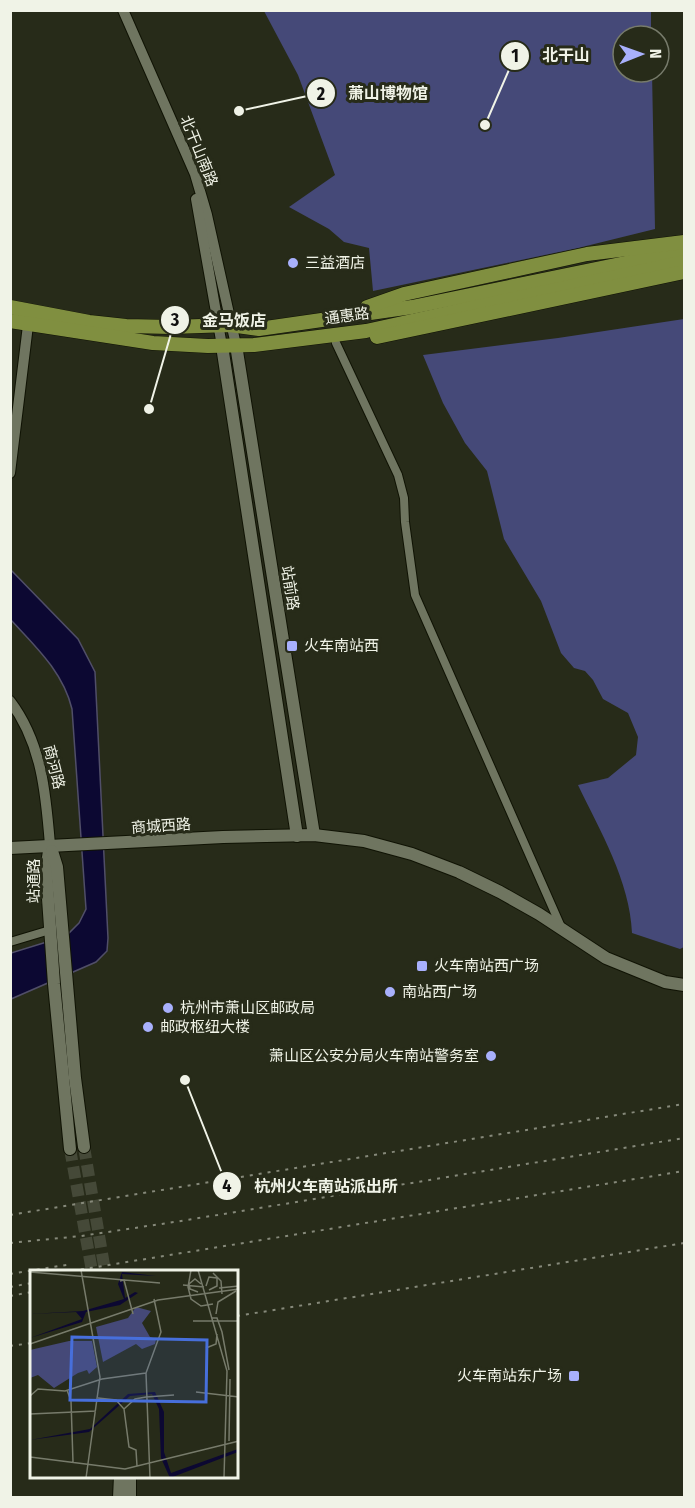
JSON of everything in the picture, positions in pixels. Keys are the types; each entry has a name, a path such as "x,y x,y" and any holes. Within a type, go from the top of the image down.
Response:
{"main road":[{"path":"301,324 364,308 404,294 587,254 684,242"},
{"name":"通惠路","path":"10,321 29,317 126,326 224,326 259,329 412,307 684,251"},
{"name":"通惠路","path":"10,307 29,317 153,343 254,345 366,331 684,262"},
{"path":"301,338 336,343 422,329 684,272"},
{"path":"229,346 297,836"},
{"name":"站前路","path":"229,346 314,835"},
{"name":"商城西路","path":"10,848 223,837 314,835 364,841 412,854 459,872 500,892 606,958 665,982 684,985"},
{"name":"站通路","path":"50,846 57,867 63,926 60,982 70,1149"},
{"name":"站通路","path":"50,846 46,870 50,930 60,982 84,1147"},
{"path":"119,1497 120,1478"},
{"path":"130,1478 130,1497"}],"street":[{"name":"北干山南路","path":"123,10 195,174 207,215 229,346"},
{"path":"10,473 29,317"},
{"path":"336,343 398,475 404,498 415,595 562,929"},
{"name":"商河路","path":"10,701 20,713 39,756 47,802 50,846"},
{"path":"10,942 50,930"}],"shaded area":[{"path":"264,11 651,11 651,24 611,24 611,84 652,84 655,229 578,248 373,291 369,248 344,242 329,229 289,207 335,175 298,75"},
{"path":"684,319 684,947 680,949 632,933 626,894 620,875 578,785 608,778 636,755 638,737 628,713 603,699 593,680 585,671 574,668 561,653 541,601 504,539 487,471 465,443 443,403 423,355"},
{"path":"10,569 78,639 95,672 108,938 107,951 96,962 11,999 11,953 66,936 79,923 86,909 72,709 55,672 39,650 11,620"}],"tunnel":[{"path":"84,1147 105,1270"},
{"path":"70,1149 92,1270"}],"railway":[{"path":"10,1215 684,1104"},
{"path":"10,1243 81,1236 181,1221 684,1138"},
{"path":"78,1270 684,1171"},
{"path":"238,1316 684,1243"},
{"path":"35,1270 72,1264"},
{"path":"10,1274 30,1271"},
{"path":"10,1287 30,1283"},
{"path":"10,1296 30,1292"},
{"path":"10,1346 30,1343"}],"place":[{"name":"萧山博物馆","path":"239,111"},
{"name":"北干山","path":"485,125"},
{"name":"三益酒店","path":"293,263"},
{"name":"金马饭店","path":"149,409"},
{"name":"火车南站西","path":"292,646"},
{"name":"火车南站西广场","path":"422,966"},
{"name":"南站西广场","path":"390,992"},
{"name":"杭州市萧山区邮政局","path":"168,1008"},
{"name":"邮政枢纽大楼","path":"148,1027"},
{"name":"萧山区公安分局火车南站警务室","path":"491,1056"},
{"name":"杭州火车南站派出所","path":"185,1080"},
{"name":"火车南站东广场","path":"574,1376"}]}
